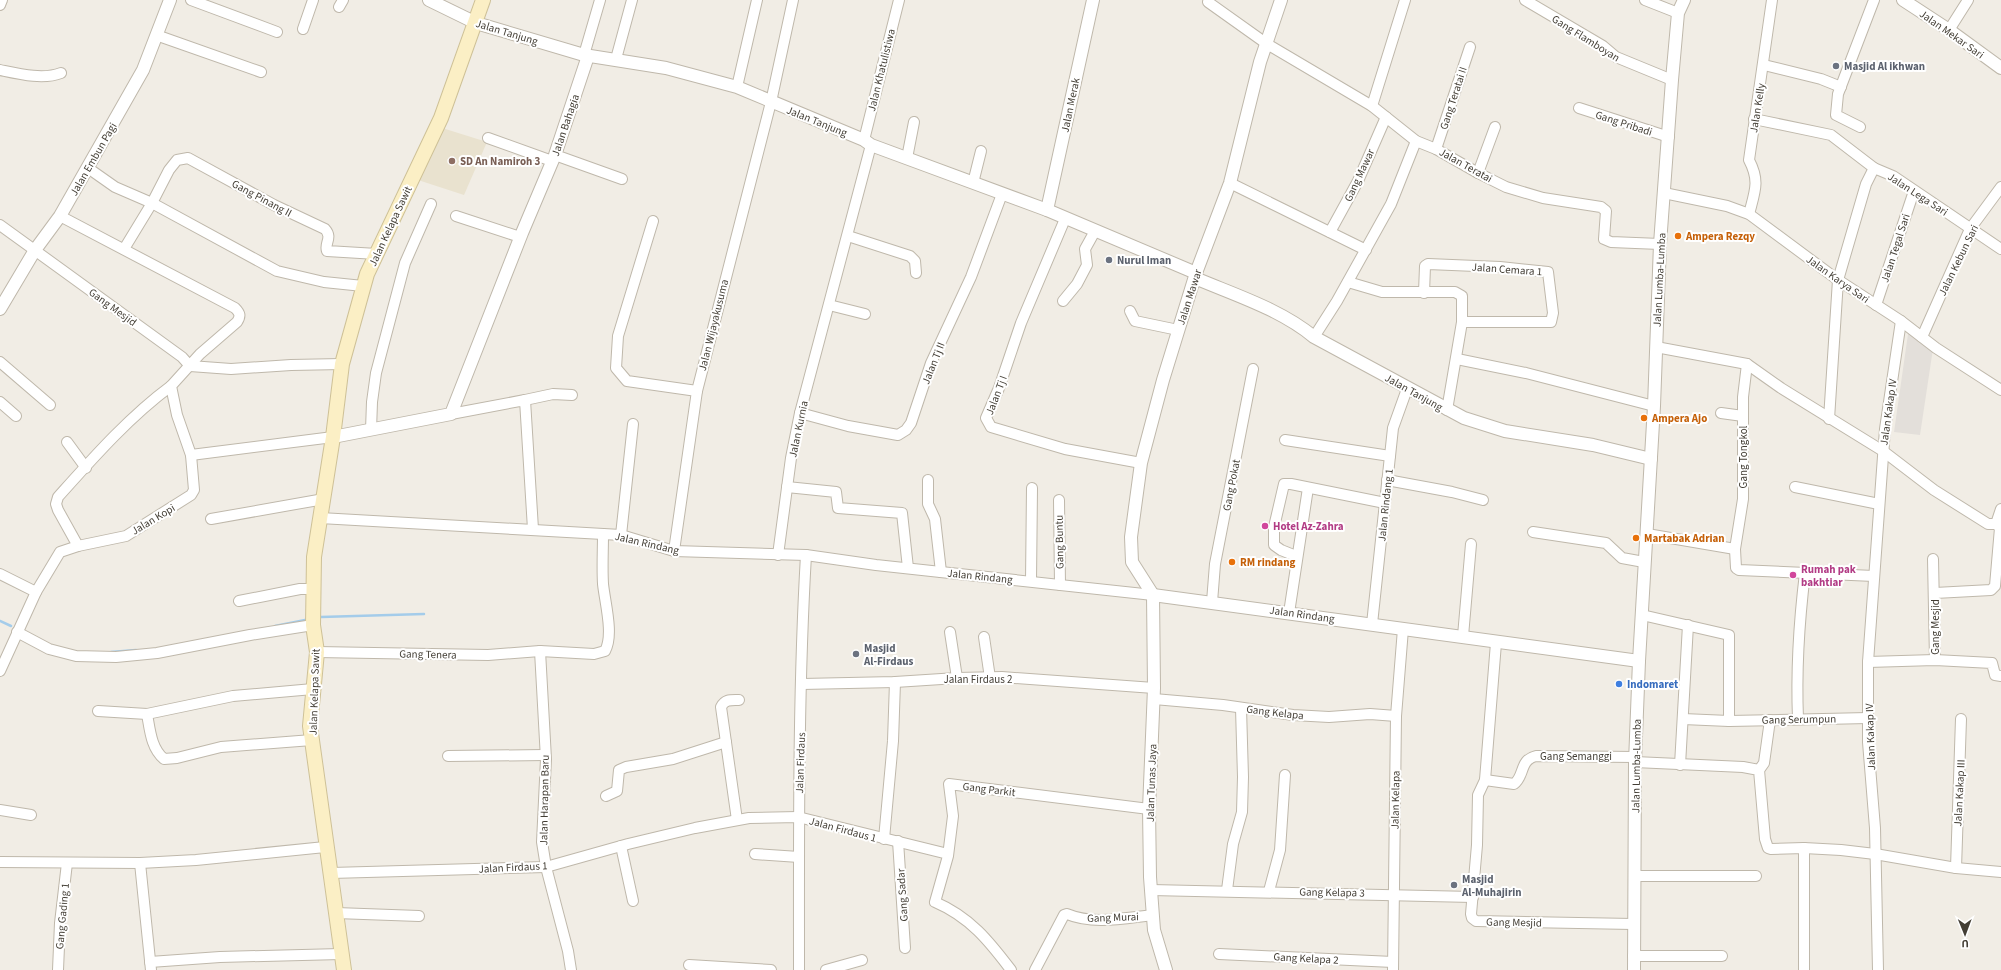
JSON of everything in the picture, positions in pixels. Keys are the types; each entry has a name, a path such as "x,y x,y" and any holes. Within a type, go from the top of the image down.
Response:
{"main road":[{"name":"Jalan Kelapa Sawit","path":"344,970 331,873 325,847 310,726 317,652 313,625 314,557 333,437 342,364 363,286 441,118 483,0"}],"street":[{"path":"0,5 2,0"},
{"name":"Jalan Embun Pagi","path":"0,308 35,250 60,216 143,70 170,0"},
{"path":"191,0 276,32"},
{"path":"303,29 313,0"},
{"name":"Jalan Tanjung","path":"429,0 476,23 586,55 666,68 737,87 907,158 1047,210 1274,311 1300,325 1314,337 1407,389 1464,418 1505,431 1593,445 1651,459"},
{"path":"586,55 600,0"},
{"path":"616,59 632,0"},
{"path":"737,87 757,0"},
{"name":"Jalan Wijayakusuma","path":"674,551 696,391 771,102 793,0"},
{"name":"Jalan Khatulistiwa","path":"867,142 899,0"},
{"name":"Jalan Merak","path":"1047,210 1094,0"},
{"name":"Jalan Mawar","path":"1153,595 1132,562 1131,537 1141,463 1195,275 1230,183 1260,62 1282,0"},
{"path":"1372,106 1405,0"},
{"name":"Gang Flamboyan","path":"1525,0 1603,46 1616,57 1672,80"},
{"path":"1645,0 1678,14"},
{"name":"Jalan Lumba-Lumba","path":"1634,970 1635,760 1644,562 1647,534 1654,406 1660,244 1678,14 1684,0"},
{"name":"Jalan Kelly","path":"1749,214 1757,183 1754,170 1749,160 1754,119 1764,65 1772,0"},
{"path":"1860,127 1836,115 1838,94 1874,0"},
{"name":"Jalan Mekar Sari","path":"1903,0 1949,30 2001,68"},
{"path":"1949,30 1968,0"},
{"name":"Jalan Teratai","path":"1208,2 1267,44 1372,106 1416,141 1436,149 1506,187 1543,198 1601,207 1606,211 1604,239 1611,242 1660,244"},
{"path":"156,35 262,72"},
{"name":"Gang Teratai II","path":"1436,149 1470,47"},
{"name":"Jalan Bahagia","path":"451,414 520,237 553,158 586,55"},
{"path":"1764,65 1821,79 1841,87"},
{"path":"0,70 19,74 52,76 61,73"},
{"name":"Gang Pribadi","path":"1579,108 1669,137"},
{"name":"Gang Mawar","path":"1330,232 1358,181 1386,117"},
{"path":"1754,119 1831,135 1874,168"},
{"path":"907,158 914,122"},
{"path":"1478,173 1495,127"},
{"path":"488,138 622,179"},
{"path":"1314,337 1348,282 1392,204 1416,141"},
{"name":"Jalan Kurnia","path":"778,555 787,486 800,413 848,236 867,142"},
{"path":"972,183 981,151"},
{"name":"Gang Pinang II","path":"152,203 169,170 177,160 188,158 274,205 325,229 329,233 330,239 326,247 327,251 377,254"},
{"path":"88,168 115,187 152,203 277,271 324,282 363,286"},
{"name":"Jalan Lega Sari","path":"1830,419 1838,280 1866,184 1874,168 1893,176 2001,249"},
{"path":"1230,183 1366,250"},
{"name":"Jalan Kebun Sari","path":"1922,337 1970,228 2001,187"},
{"name":"Jalan Tegal Sari","path":"1876,305 1914,190"},
{"name":"Jalan Karya Sari","path":"1664,193 1727,206 1749,214 1838,280 1901,321 1922,337 2001,390"},
{"name":"Jalan Tj II","path":"800,413 870,430 898,435 906,430 911,423 931,363 971,277 1002,194"},
{"path":"124,249 152,203"},
{"path":"371,430 372,402 376,373 405,263 431,204"},
{"path":"60,216 235,308 239,312 240,317 237,322 200,354 171,386 121,430 58,497 56,504 78,546"},
{"path":"456,216 520,237"},
{"name":"Jalan Tj I","path":"1065,219 1021,323 999,388 986,418 991,427 1065,449 1141,463"},
{"path":"653,221 618,336 616,368 627,381 696,391"},
{"name":"Gang Mesjid","path":"0,225 182,357 190,366"},
{"path":"1064,301 1077,284 1087,265 1085,249 1094,231"},
{"path":"848,236 910,256 915,261 916,273"},
{"name":"Jalan Cemara 1","path":"1424,292 1425,266 1428,264 1548,272 1554,313 1551,322 1462,322"},
{"path":"1348,282 1382,292 1455,292 1462,296 1462,322 1457,359 1447,410"},
{"path":"829,305 865,314"},
{"path":"1130,311 1136,321 1178,330"},
{"name":"Jalan Kakap IV","path":"1878,970 1875,854 1868,718 1868,662 1883,451 1901,321"},
{"path":"1656,347 1747,364 1830,419 1883,451 1934,490 1978,518 1988,524 1999,516"},
{"path":"1457,359 1526,373 1654,406"},
{"path":"0,362 50,405"},
{"path":"190,366 231,369 291,365 342,364"},
{"name":"Gang Tongkol","path":"1747,364 1742,397 1743,499 1735,549 1736,568 1739,570 1874,576"},
{"name":"Gang Pokat","path":"1212,602 1215,564 1253,369"},
{"name":"Jalan Kopi","path":"0,671 36,592 60,552 78,546 126,536 191,495 194,490 191,455 177,415 171,386"},
{"name":"Jalan Rindang 1","path":"1372,624 1392,428 1407,389"},
{"path":"191,455 333,437 525,400 540,395 572,395"},
{"path":"525,400 533,529"},
{"path":"0,402 16,416"},
{"path":"1721,413 1743,416"},
{"path":"621,535 633,424"},
{"path":"1286,440 1390,456"},
{"path":"67,442 86,468"},
{"path":"928,480 928,504 935,519 941,572"},
{"path":"1387,480 1452,492 1483,500"},
{"path":"1296,556 1281,550 1274,545 1274,527 1284,484 1385,503"},
{"path":"787,486 836,492 838,508 902,513 908,568"},
{"path":"1795,487 1879,504"},
{"path":"1031,582 1032,488"},
{"path":"1289,612 1296,556 1308,488"},
{"path":"211,520 324,499"},
{"name":"Gang Buntu","path":"1059,500 1060,585"},
{"name":"Gang Mesjid","path":"1935,593 1991,590 1995,586 2000,541 1999,516"},
{"name":"Jalan Rindang","path":"320,518 621,535 674,551 806,555 941,572 1212,602 1639,661"},
{"path":"1533,532 1606,543 1622,558 1644,562"},
{"name":"Gang Tenera","path":"317,652 488,655 540,651 594,654 605,651 608,645 603,583 603,534"},
{"path":"1647,534 1735,549"},
{"path":"1463,636 1470,544"},
{"name":"Jalan Firdaus","path":"799,970 798,817 802,684 801,641 806,555"},
{"name":"Gang Mesjid","path":"1933,559 1935,593 1935,660"},
{"path":"1798,719 1797,682 1799,623 1804,573"},
{"path":"0,574 36,592"},
{"path":"239,602 300,589 314,589"},
{"name":"Jalan Tunas Jaya","path":"1153,595 1154,693 1149,809 1154,930 1166,970"},
{"path":"1642,615 1729,635 1729,721"},
{"path":"17,632 49,649 76,656 116,657 156,653 250,634 313,625"},
{"path":"1680,765 1684,719 1688,625"},
{"name":"Jalan Kelapa","path":"1393,966 1396,716 1403,629"},
{"path":"950,632 957,678"},
{"path":"984,637 990,678"},
{"path":"1394,894 1473,897 1478,795 1485,780 1496,642"},
{"name":"Jalan Harapan Baru","path":"540,651 545,755 542,842 546,867 568,951 571,970"},
{"name":"Gang Mesjid","path":"1868,662 1935,660 1992,663 1995,675 2001,676"},
{"name":"Jalan Firdaus 2","path":"802,684 990,678 1154,693"},
{"path":"884,839 893,741 895,682"},
{"path":"98,711 148,714 233,696 313,689"},
{"name":"Gang Kelapa","path":"1154,693 1241,708 1294,715 1329,717 1370,714 1396,716"},
{"path":"737,820 721,706 727,700 739,700"},
{"path":"1227,890 1233,844 1242,812 1243,777 1241,708"},
{"path":"148,714 152,738 157,752 164,758 177,758 221,747 312,740"},
{"name":"Gang Serumpun","path":"1684,719 1729,721 1868,718"},
{"name":"Jalan Kakap III","path":"1956,868 1961,718"},
{"path":"1770,720 1764,763 1759,770 1768,848 1804,848 1875,854 1956,868 2001,872"},
{"path":"606,796 617,791 619,770 626,767 673,759 726,742"},
{"path":"448,756 545,755"},
{"name":"Gang Semanggi","path":"1485,780 1514,784 1525,762 1529,757 1536,756 1635,760"},
{"path":"1635,760 1680,765 1759,770"},
{"path":"1269,891 1280,850 1285,775"},
{"name":"Gang Parkit","path":"1011,970 972,923 948,907 935,902 948,854 953,816 949,784 1149,809"},
{"path":"0,810 31,816"},
{"name":"Jalan Firdaus 1","path":"331,873 546,867 621,846 749,818 798,817 948,854"},
{"name":"Gang Sadar","path":"898,842 905,948"},
{"path":"621,846 633,901"},
{"path":"0,862 140,863 196,860 325,847"},
{"path":"1804,848 1804,970"},
{"path":"755,854 799,857"},
{"name":"Gang Gading 1","path":"58,970 60,923 67,863"},
{"path":"140,863 150,966 220,957 341,954"},
{"path":"1634,876 1756,876"},
{"name":"Gang Kelapa 3","path":"1152,890 1227,890 1394,894"},
{"name":"Gang Mesjid","path":"1473,897 1471,914 1472,918 1476,921 1634,924"},
{"path":"336,913 419,916"},
{"name":"Gang Murai","path":"1035,970 1064,915 1067,914 1077,918 1102,920 1153,915"},
{"name":"Gang Kelapa 2","path":"1219,954 1393,966"},
{"path":"1633,956 1722,956"},
{"path":"826,970 862,960"},
{"path":"689,965 772,970"}],"shaded area":[{"name":"SD An Namiroh 3","path":"439,127 487,142 464,195 418,180"},
{"path":"1909,327 1934,342 1920,435 1894,432"}],"waterway":[{"path":"321,617 424,614"},
{"path":"275,626 305,620"},
{"path":"0,621 11,626"},
{"path":"111,652 136,650"}],"place":[{"name":"Masjid Al ikhwan","path":"1836,66"},
{"name":"SD An Namiroh 3","path":"452,161"},
{"name":"Ampera Rezqy","path":"1678,236"},
{"name":"Nurul Iman","path":"1109,260"},
{"name":"Ampera Ajo","path":"1644,418"},
{"name":"Hotel Az-Zahra","path":"1265,526"},
{"name":"Martabak Adrian","path":"1636,538"},
{"name":"RM rindang","path":"1232,562"},
{"name":"Rumah pak bakhtiar","path":"1793,575"},
{"name":"Masjid Al-Firdaus","path":"856,654"},
{"name":"Indomaret","path":"1619,684"},
{"name":"Masjid Al-Muhajirin","path":"1454,885"}]}
